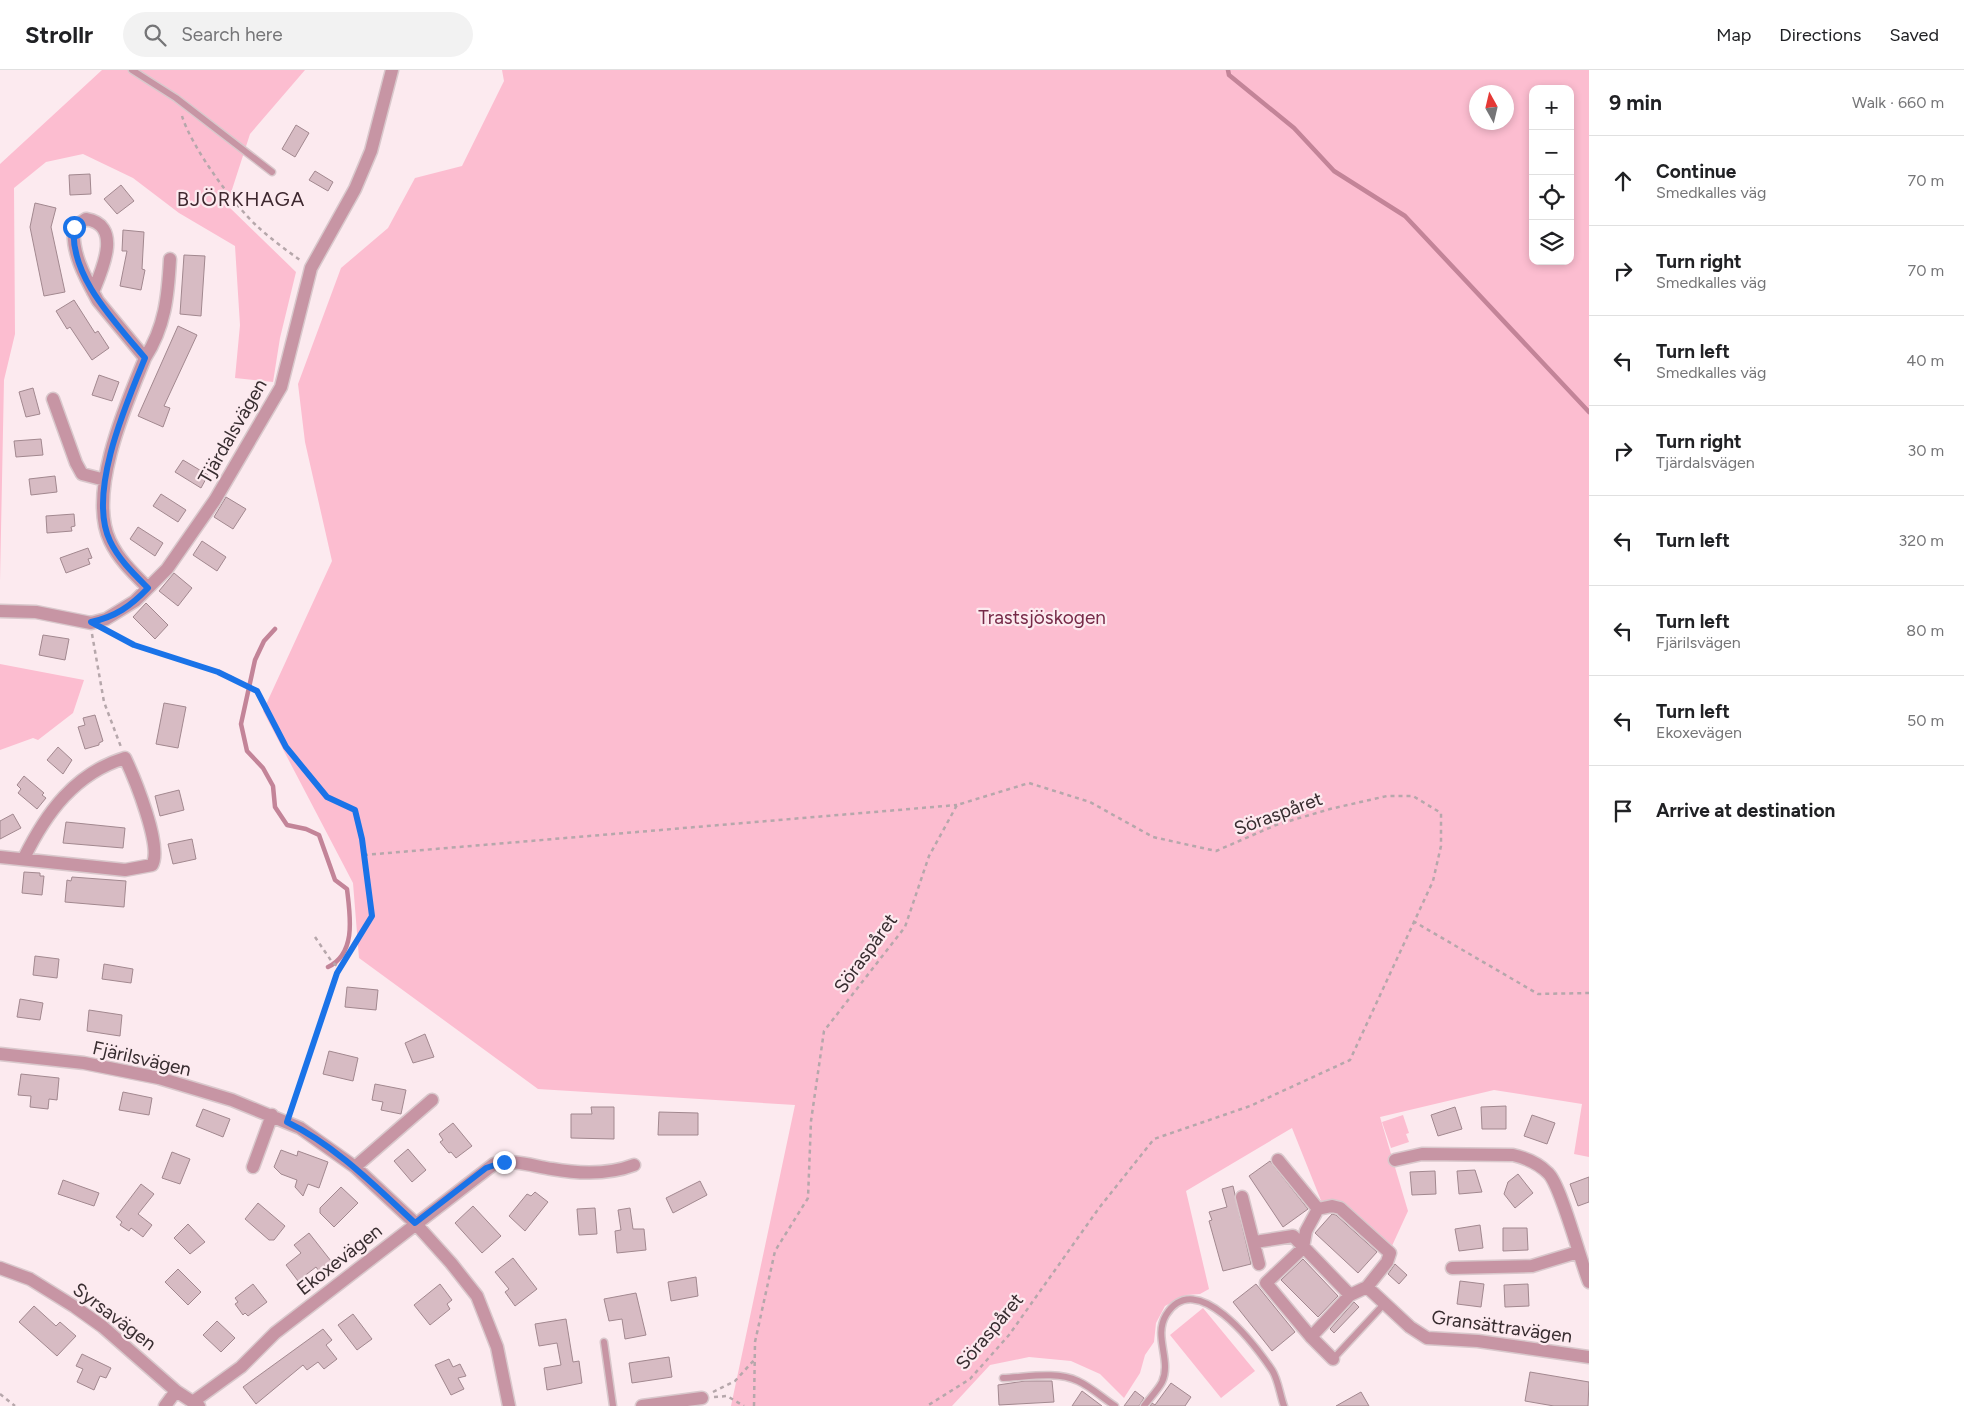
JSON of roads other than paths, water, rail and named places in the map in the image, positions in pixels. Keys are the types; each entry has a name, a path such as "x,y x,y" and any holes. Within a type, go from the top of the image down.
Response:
{"street":[{"name":"Tjärdalsvägen","path":"0,611 36,612 91,622 106,619 124,610 168,569 215,500 281,387 311,268 355,189 371,151 392,70"},
{"path":"93,292 104,261 108,237 104,228 94,220 86,219 74,227 81,267 93,292 145,358"},
{"path":"148,588 123,561 109,540 102,510 105,480 122,416 145,358 160,332 165,314 170,259"},
{"path":"53,400 76,463 82,474 105,480"},
{"path":"0,857 125,870 152,865 155,860 153,840 137,783 126,758 108,763 71,788 52,809 24,858"},
{"name":"Fjärilsvägen","path":"0,1054 84,1063 159,1078 272,1115 300,1128 355,1167 415,1223 451,1262 477,1296 497,1347 509,1406"},
{"path":"355,1167 432,1100"},
{"path":"253,1167 272,1115"},
{"path":"1395,1160 1429,1154 1513,1155 1527,1159 1549,1174 1558,1191 1589,1282"},
{"path":"1278,1160 1318,1209"},
{"name":"Ekoxevägen","path":"196,1404 241,1367 275,1333 415,1223 494,1164 516,1161 554,1170 606,1173 634,1165"},
{"path":"1242,1197 1255,1242 1259,1264"},
{"path":"1311,1337 1350,1295 1368,1287 1387,1262 1390,1252 1340,1208 1332,1206 1318,1209"},
{"path":"1318,1209 1306,1232 1303,1248 1266,1283 1311,1337 1334,1359"},
{"path":"1255,1242 1293,1236 1350,1295"},
{"path":"1452,1268 1532,1266 1578,1252"},
{"name":"Syrsavägen","path":"0,1268 30,1279 75,1307 117,1339 176,1391 196,1404"},
{"name":"Gransättravägen","path":"1368,1287 1410,1327 1427,1338 1478,1341 1589,1357"},
{"path":"166,1406 176,1391"},
{"path":"642,1406 702,1398"}],"lane":[{"path":"132,70 176,98 272,172"},
{"path":"1144,1406 1162,1381 1164,1368 1160,1332 1162,1322 1174,1306 1195,1300 1206,1302 1222,1312 1273,1372 1284,1406"},
{"path":"1334,1359 1385,1303"},
{"path":"604,1342 613,1406"},
{"path":"1004,1378 1058,1376 1071,1379 1080,1382 1115,1406"}],"waterway":[{"path":"1228,70 1229,75 1294,128 1334,171 1405,216 1589,412"},
{"path":"275,629 264,641 255,660 241,724 247,751 263,768 273,786 275,807 287,825 306,829 319,835 335,880 347,889 350,921 348,943 344,953 328,967"}],"district":[{"name":"BJÖRKHAGA","path":"241,199"}],"park label":[{"name":"Trastsjöskogen","path":"1042,617"}]}
